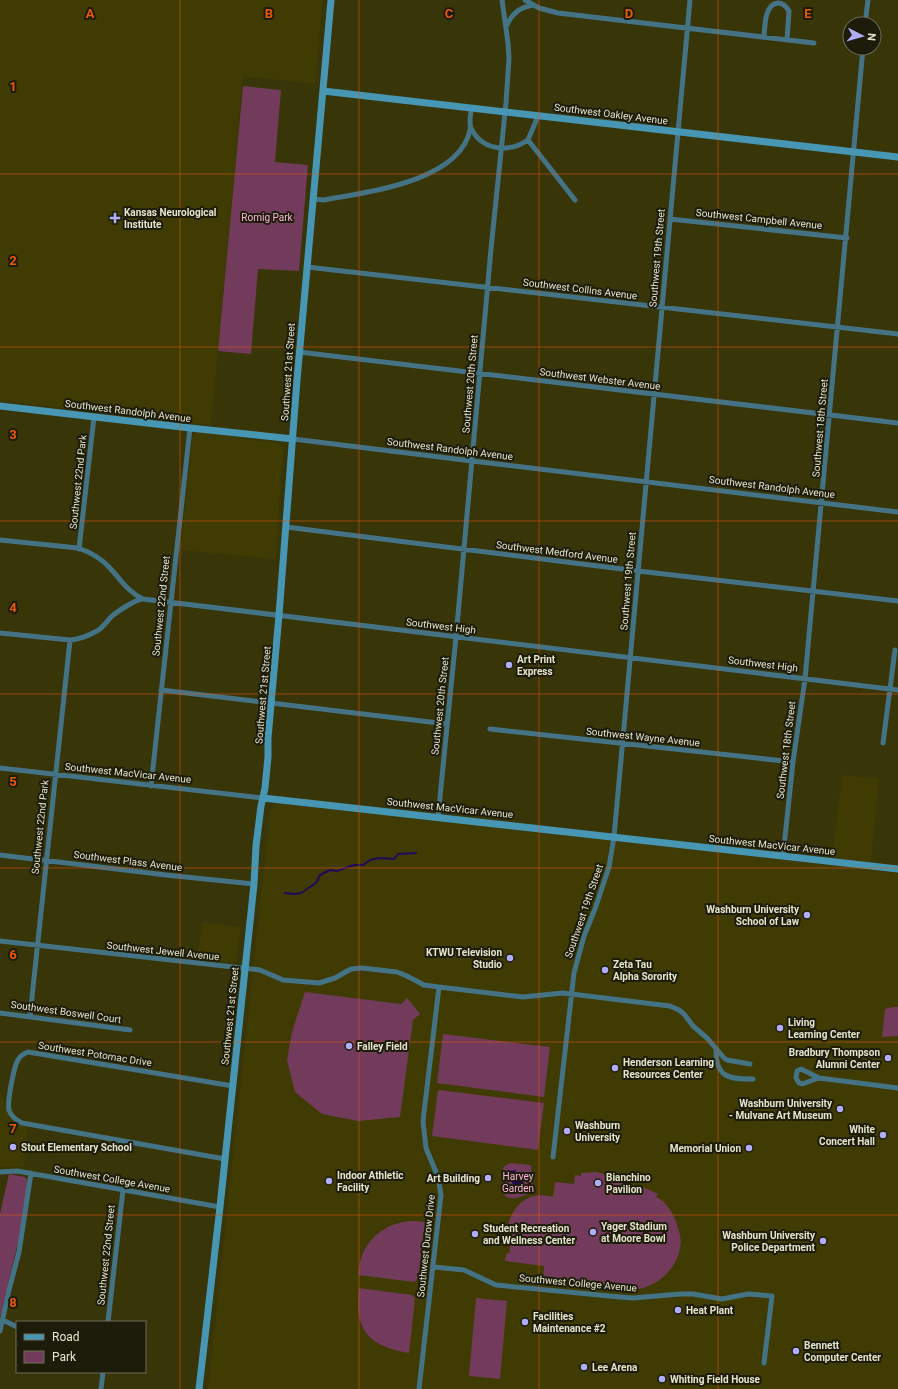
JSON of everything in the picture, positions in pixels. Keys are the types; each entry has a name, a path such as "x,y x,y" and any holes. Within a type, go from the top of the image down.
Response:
{"street":[{"name":"Southwest 21st Street","path":"199,1389 254,884 256,846 268,757 299,352 331,0"},
{"name":"Southwest 20th Street","path":"438,817 505,112 509,58 502,0"},
{"path":"525,0 532,5 558,13 814,43"},
{"name":"Southwest 19th Street","path":"553,1157 572,993 578,956 609,867 614,837 690,0"},
{"path":"867,16 868,0"},
{"path":"764,37 768,11 772,6 778,3 784,5 788,10 787,40"},
{"path":"506,26 514,13 520,9 532,5"},
{"name":"Southwest 18th Street","path":"782,856 793,762 805,679 814,590 839,327 862,56"},
{"name":"Southwest Oakley Avenue","path":"323,91 898,157"},
{"path":"471,108 470,121 471,128 475,136 485,144 501,149 516,147 528,140 538,116"},
{"path":"313,199 324,200 380,189 422,176 454,157 465,142 471,128"},
{"path":"528,140 575,200"},
{"name":"Southwest Campbell Avenue","path":"670,219 847,238"},
{"name":"Southwest Collins Avenue","path":"307,267 898,334"},
{"name":"Southwest Webster Avenue","path":"299,352 898,423"},
{"name":"Southwest Randolph Avenue","path":"0,406 293,439 898,512"},
{"name":"Southwest 22nd Park","path":"80,549 94,417"},
{"name":"Southwest 22nd Street","path":"151,786 190,428"},
{"name":"Southwest Medford Avenue","path":"286,527 638,571 814,590 898,601"},
{"name":"Southwest High","path":"0,540 80,549 100,559 113,571 127,589 143,599 898,690"},
{"path":"0,633 70,640 86,637 97,631 114,614 136,601 143,599"},
{"name":"Southwest 22nd Park","path":"30,1016 70,640"},
{"path":"883,743 895,650"},
{"path":"161,690 447,724"},
{"name":"Southwest Wayne Avenue","path":"490,729 793,762"},
{"name":"Southwest MacVicar Avenue","path":"0,768 898,869"},
{"name":"Southwest Plass Avenue","path":"0,855 254,884"},
{"name":"Southwest Jewell Avenue","path":"0,941 260,970 283,980 319,983 334,978 350,969 362,968 396,972 424,985 439,987 523,997 532,997 551,993 572,993 675,1007 684,1014 693,1026 708,1039 716,1050"},
{"name":"Southwest Durow Drive","path":"419,1389 441,1195 438,1178 426,1148 423,1121 439,987"},
{"name":"Southwest Boswell Court","path":"0,1012 130,1030"},
{"path":"716,1050 727,1060 750,1064"},
{"path":"716,1050 717,1066 724,1075 733,1078 753,1079"},
{"name":"Southwest Potomac Drive","path":"225,1159 22,1123 11,1115 8,1100 16,1063 21,1056 28,1052 232,1086"},
{"path":"819,1078 898,1088"},
{"name":"Southwest College Avenue","path":"0,1172 17,1171 31,1173 220,1207"},
{"path":"0,1331 19,1252 31,1173"},
{"name":"Southwest 22nd Street","path":"108,1321 123,1190"},
{"name":"Southwest College Avenue","path":"434,1267 464,1270 496,1285 626,1298 680,1294 693,1294 722,1299 748,1294 772,1296 764,1363"},
{"path":"3,1320 16,1326"},
{"path":"101,1389 103,1373"}],"shaded area":[{"name":"Kansas Neurological Institute","path":"0,0 323,0 315,84 243,76 211,425 0,401"},
{"path":"198,431 230,435 243,439 278,443 283,446 276,559 180,550 193,435"},
{"name":"Washburn University","path":"842,775 879,779 870,870 898,873 898,1389 208,1389 270,811 274,805 282,804 831,865"},
{"path":"202,922 241,927 236,962 233,963 197,959"},
{"name":"Stout Elementary School","path":"0,1091 9,1115 20,1125 28,1127 24,1167 0,1167"},
{"path":"516,1170 512,1175 512,1178 515,1179 522,1174 524,1180 522,1185 518,1188 514,1186 507,1174 509,1171"}],"green space":[{"name":"Romig Park","path":"243,86 281,90 275,162 308,165 299,271 258,269 251,354 218,351"},
{"name":"Falley Field","path":"305,992 401,1004 407,998 420,1014 413,1020 400,1117 358,1121 322,1114 295,1092 287,1060 292,1032"},
{"path":"898,1007 898,1036 882,1037 885,1009"},
{"path":"443,1034 550,1047 544,1097 437,1083"},
{"path":"438,1090 544,1103 538,1150 432,1136"},
{"name":"Harvey Garden","path":"511,1163 531,1166 533,1184 530,1192 526,1195 514,1198 505,1196 502,1182 502,1171 506,1165"},
{"name":"Yager Stadium at Moore Bowl","path":"596,1172 627,1182 627,1189 643,1191 643,1187 658,1194 656,1197 669,1208 677,1224 681,1243 676,1260 664,1276 654,1283 640,1289 622,1290 543,1280 544,1266 505,1261 506,1254 510,1252 508,1226 515,1209 523,1201 534,1196 542,1195 553,1197 555,1182 574,1184 575,1175 581,1176 581,1173"},
{"path":"9,1174 25,1177 27,1180 27,1186 19,1238 0,1318 0,1214"},
{"path":"414,1221 425,1222 418,1278 414,1282 358,1275 363,1253 377,1234 398,1223"},
{"path":"359,1288 412,1295 415,1299 409,1353 383,1346 367,1334 359,1315"},
{"path":"476,1298 507,1301 500,1379 469,1376"}],"waterway":[{"path":"285,893 301,893 316,883 320,875 330,870 337,871 354,865 363,865 370,860 379,858 394,859 398,854 416,853"}],"place":[{"name":"Kansas Neurological Institute","path":"115,218"},
{"name":"Art Print Express","path":"509,665"},
{"name":"Washburn University School of Law","path":"807,915"},
{"name":"KTWU Television Studio","path":"510,958"},
{"name":"Zeta Tau Alpha Sorority","path":"605,970"},
{"name":"Living Learning Center","path":"780,1028"},
{"name":"Falley Field","path":"349,1046"},
{"name":"Bradbury Thompson Alumni Center","path":"888,1058"},
{"name":"Henderson Learning Resources Center","path":"615,1068"},
{"name":"Washburn University - Mulvane Art Museum","path":"840,1109"},
{"name":"Washburn University","path":"567,1131"},
{"name":"White Concert Hall","path":"883,1135"},
{"name":"Stout Elementary School","path":"13,1147"},
{"name":"Memorial Union","path":"749,1148"},
{"name":"Art Building","path":"488,1178"},
{"name":"Indoor Athletic Facility","path":"329,1181"},
{"name":"Bianchino Pavilion","path":"598,1183"},
{"name":"Yager Stadium at Moore Bowl","path":"593,1232"},
{"name":"Student Recreation and Wellness Center","path":"475,1234"},
{"name":"Washburn University Police Department","path":"823,1241"},
{"name":"Heat Plant","path":"678,1310"},
{"name":"Facilities Maintenance #2","path":"525,1322"},
{"name":"Bennett Computer Center","path":"796,1351"},
{"name":"Lee Arena","path":"584,1367"},
{"name":"Whiting Field House","path":"662,1379"}]}
